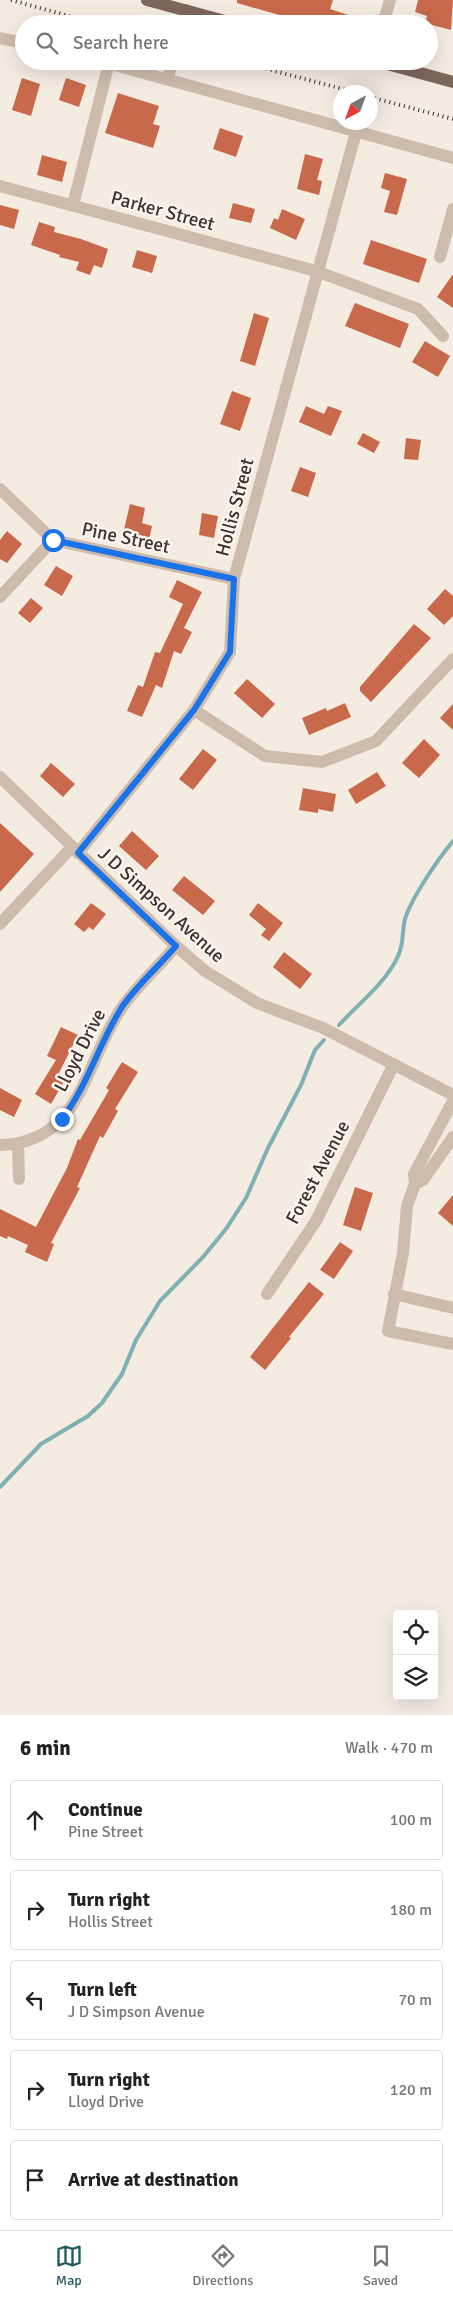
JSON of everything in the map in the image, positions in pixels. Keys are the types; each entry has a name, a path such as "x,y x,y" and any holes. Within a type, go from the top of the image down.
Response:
{"main road":[{"path":"147,0 204,15"},
{"path":"409,70 453,82"}],"street":[{"path":"386,15 390,0"},
{"path":"185,15 186,10"},
{"path":"0,38 15,41"},
{"path":"73,205 102,70"},
{"path":"134,70 453,158"},
{"path":"168,79 170,70"},
{"name":"Hollis Street","path":"0,924 75,850 194,710 230,652 234,579 316,272 356,132"},
{"name":"Parker Street","path":"0,186 316,272 418,309 443,336"},
{"path":"440,257 453,209"},
{"name":"Pine Street","path":"0,489 53,540 234,579"},
{"path":"0,597 53,540"},
{"path":"194,710 264,756 322,762 376,741 453,659"},
{"name":"J D Simpson Avenue","path":"0,777 176,946 205,971 257,1003 323,1028 453,1095"},
{"name":"Lloyd Drive","path":"0,1145 18,1144 46,1134 62,1119 77,1099 95,1058 123,1006 176,946"},
{"name":"Forest Avenue","path":"267,1294 316,1221 394,1064"},
{"path":"453,1101 414,1174 415,1184 407,1206 403,1253 388,1331 453,1344"},
{"path":"415,1184 423,1180 453,1137"},
{"path":"18,1144 19,1179"},
{"path":"394,1294 453,1308"}],"building":[{"path":"237,0 333,0 330,9 348,15 279,15 237,3"},
{"path":"418,0 453,0 451,30 438,26 438,15 424,15 415,12"},
{"path":"22,78 40,84 31,116 12,110"},
{"path":"66,78 86,85 79,107 59,100"},
{"path":"118,93 159,106 153,124 160,126 153,148 105,133"},
{"path":"220,128 243,136 236,157 213,149"},
{"path":"305,154 323,159 317,180 322,181 319,195 297,189"},
{"path":"42,155 67,162 62,182 37,175"},
{"path":"385,173 407,179 397,215 384,212 390,191 381,188"},
{"path":"233,203 255,209 251,223 229,218"},
{"path":"0,205 19,210 14,229 0,225"},
{"path":"282,209 305,219 296,240 270,228 274,218 278,220"},
{"path":"39,222 55,227 54,232 108,249 102,268 94,265 90,275 76,270 79,262 59,257 60,255 31,245"},
{"path":"371,240 427,259 419,283 363,264"},
{"path":"137,250 157,256 152,273 132,267"},
{"path":"453,274 453,308 437,297"},
{"path":"355,303 409,324 400,348 345,326"},
{"path":"254,313 269,318 255,366 240,361"},
{"path":"425,341 450,356 438,377 412,362"},
{"path":"232,391 251,398 240,431 220,424"},
{"path":"306,406 324,414 328,406 342,411 331,436 299,422"},
{"path":"363,433 380,442 374,453 357,444"},
{"path":"406,438 421,440 418,460 404,459"},
{"path":"300,467 316,473 308,497 291,491"},
{"path":"130,504 145,508 142,523 152,526 149,540 123,534"},
{"path":"202,513 218,516 214,538 199,535"},
{"path":"7,531 22,544 7,563 0,559 0,540"},
{"path":"56,566 73,576 62,596 44,585"},
{"path":"177,580 202,592 184,628 192,632 181,654 174,651 162,688 156,685 142,717 127,711 138,685 143,687 155,652 160,653 183,604 169,597"},
{"path":"445,589 453,596 453,616 444,625 427,609"},
{"path":"31,598 43,608 30,623 18,613"},
{"path":"414,624 431,638 371,702 360,691 360,687"},
{"path":"247,679 275,704 262,718 234,693"},
{"path":"345,703 351,717 309,735 302,718 326,708 327,711"},
{"path":"453,704 453,730 440,718"},
{"path":"424,739 440,755 419,778 402,763"},
{"path":"203,749 217,760 193,790 179,779"},
{"path":"51,763 75,784 63,797 40,776"},
{"path":"377,772 386,786 356,804 348,790"},
{"path":"303,788 336,794 333,812 318,809 318,813 299,810"},
{"path":"0,823 34,854 0,892"},
{"path":"132,831 159,856 146,870 119,846"},
{"path":"184,876 215,901 203,915 172,890"},
{"path":"91,903 106,914 93,930 89,927 84,932 74,924"},
{"path":"258,903 283,923 269,941 261,935 266,929 249,915"},
{"path":"284,952 312,974 300,989 273,967"},
{"path":"61,1027 78,1035 59,1073 66,1078 51,1104 35,1094 56,1060 47,1056"},
{"path":"122,1062 138,1072 115,1109 118,1111 103,1138 100,1136 77,1187 80,1188 51,1243 54,1244 47,1262 25,1252 28,1245 8,1236 7,1239 0,1236 0,1209 36,1227 67,1168 78,1139 80,1140 109,1090 106,1088"},
{"path":"0,1088 22,1100 14,1117 0,1110"},
{"path":"355,1187 373,1193 361,1231 343,1225"},
{"path":"453,1195 453,1226 438,1213"},
{"path":"340,1242 353,1251 334,1279 320,1270"},
{"path":"309,1282 324,1294 265,1370 250,1357"}],"waterway":[{"path":"339,1025 379,984 393,966 401,947 408,910 426,879 453,841"},
{"path":"0,1487 41,1444 88,1416 102,1403 122,1374 136,1340 160,1301 203,1257 226,1229 246,1198 268,1148 301,1085 315,1050 324,1040"}],"railway":[{"path":"11,0 65,15"},
{"path":"271,70 333,86"},
{"path":"378,99 453,119"}],"route":[{"path":"53,540 234,579 230,652 194,710 78,853 176,946 123,1006 95,1058 77,1099 62,1119"}]}
